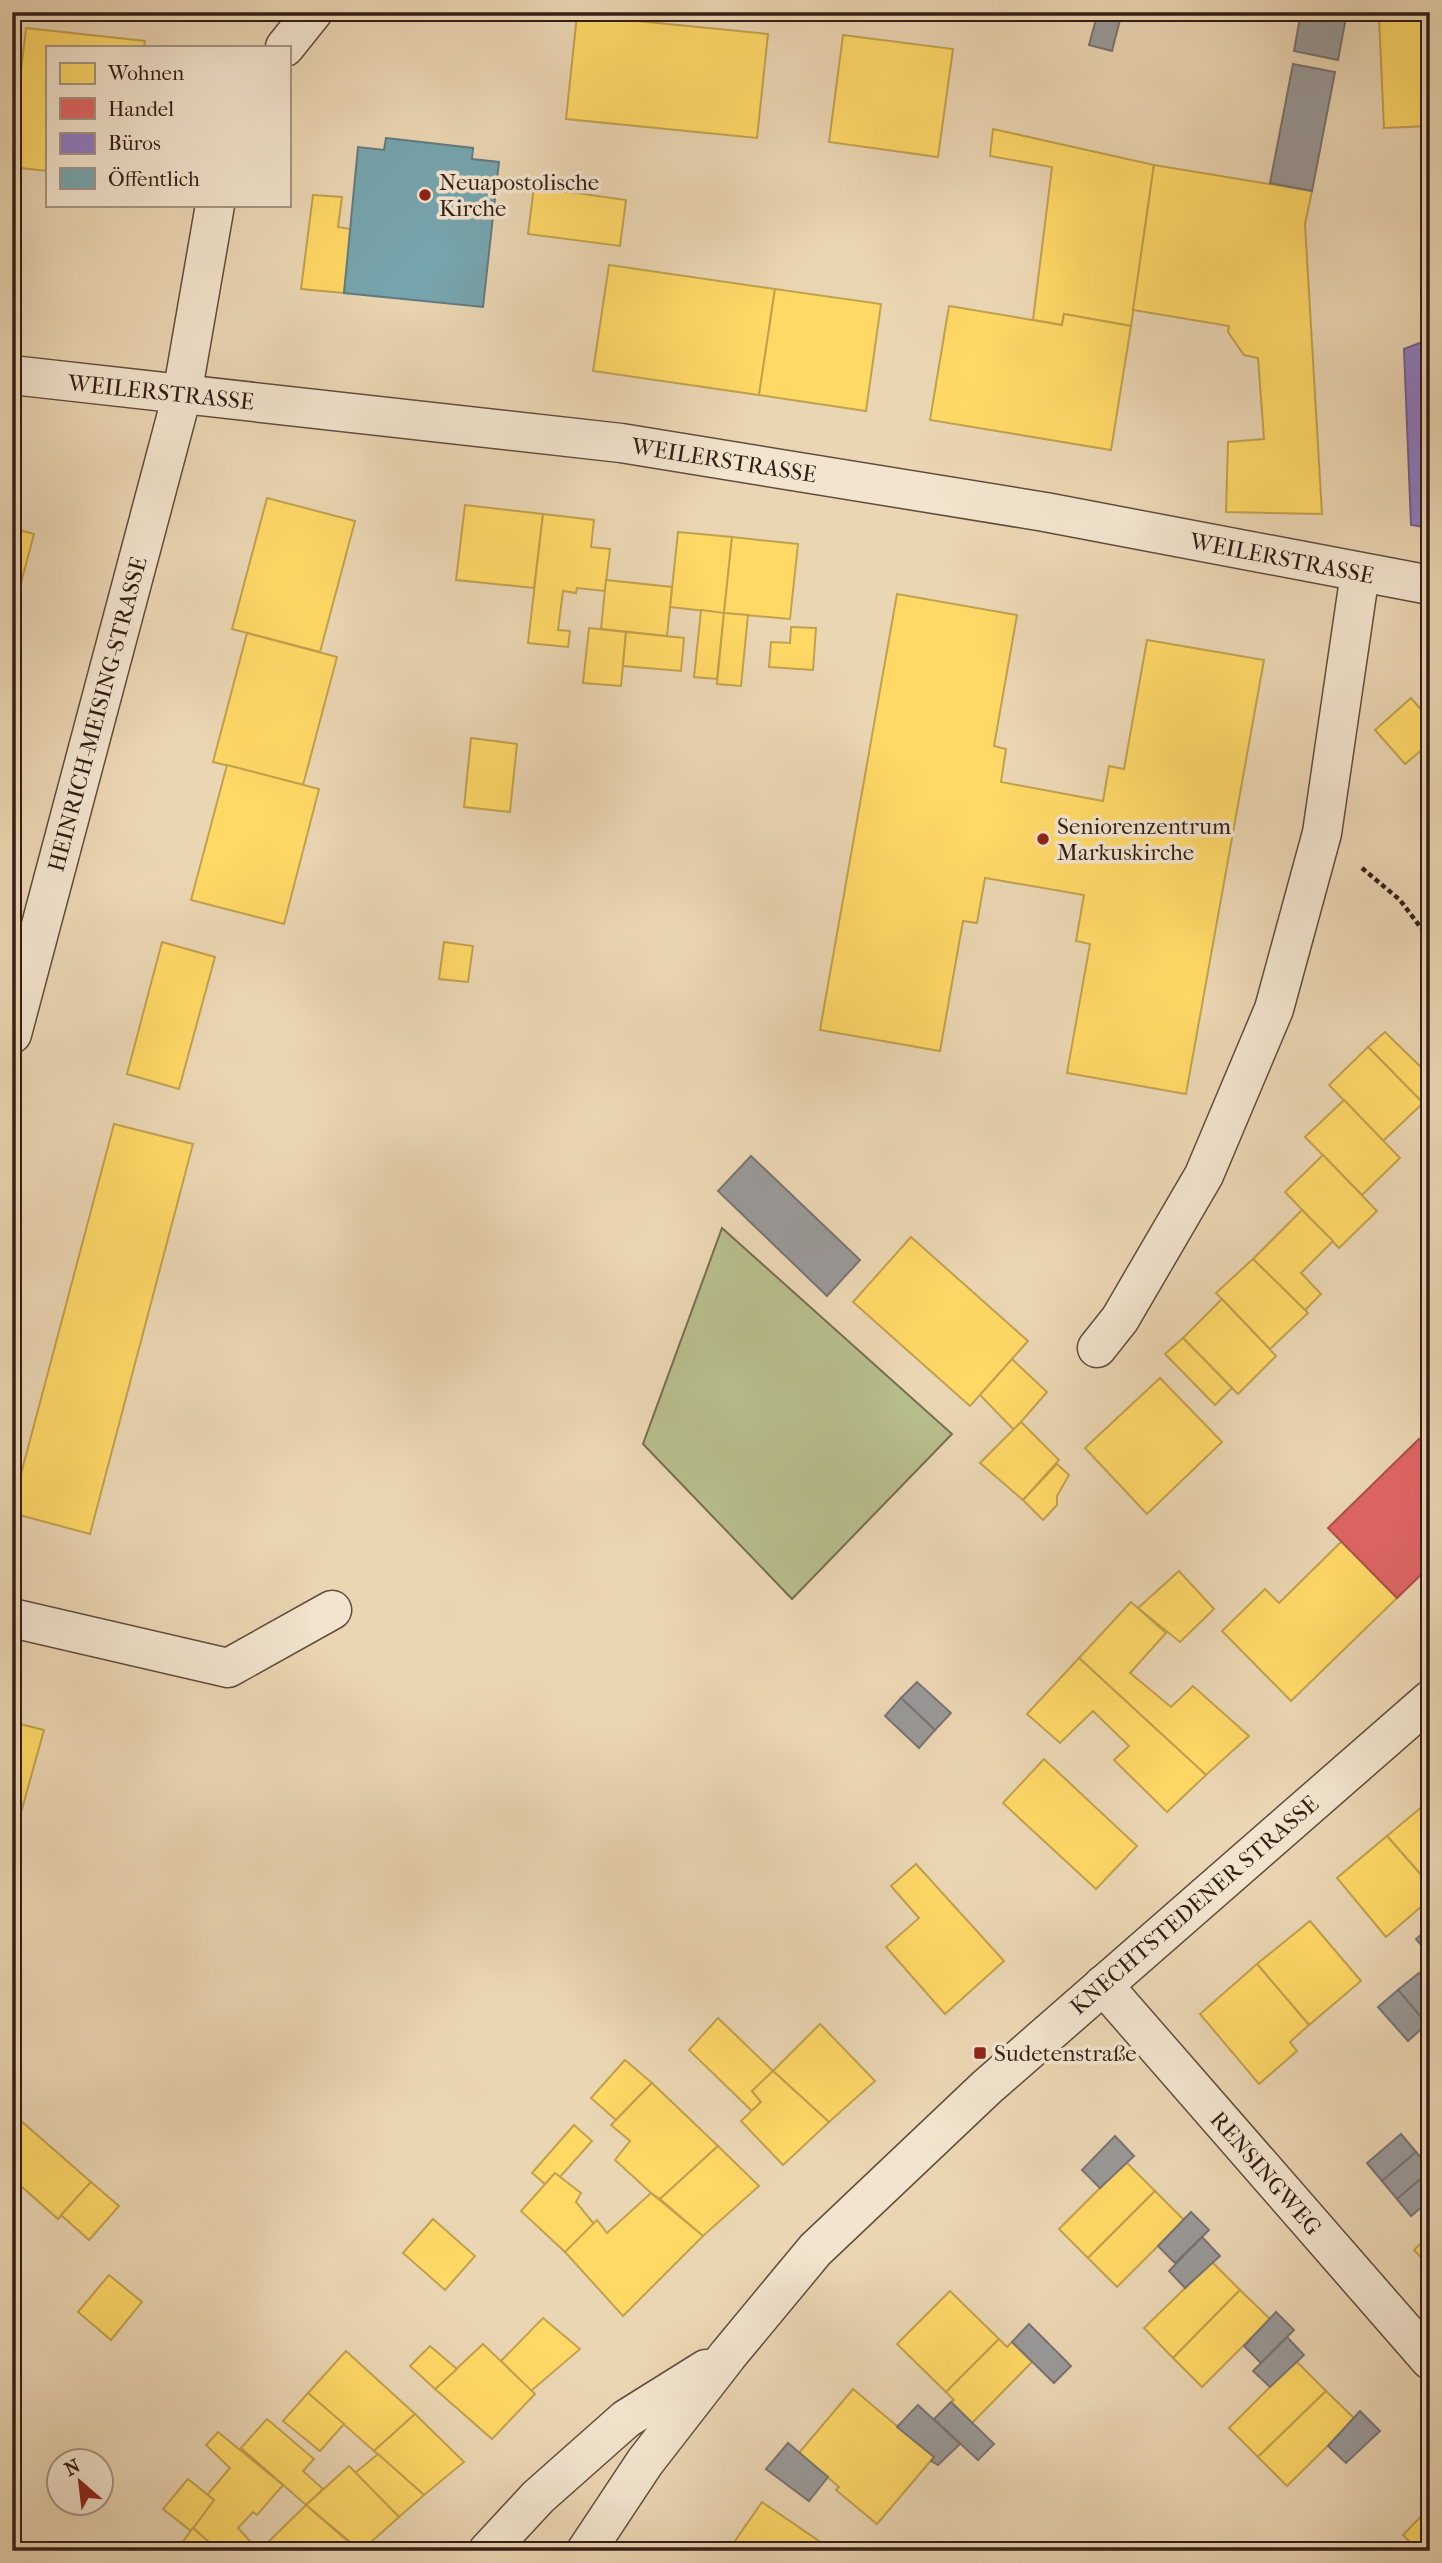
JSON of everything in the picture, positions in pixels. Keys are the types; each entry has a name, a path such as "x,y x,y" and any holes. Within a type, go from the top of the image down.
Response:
{"street":[{"path":"286,46 313,12"},
{"name":"HEINRICH-MEISING-STRASSE","path":"12,1034 18,984 181,395 215,206"},
{"name":"WEILERSTRASSE","path":"12,375 621,443 1045,512 1430,585"},
{"path":"1097,1348 1120,1319 1204,1175 1274,1009 1322,833 1373,575"},
{"path":"12,1618 228,1668 332,1610"},
{"name":"KNECHTSTEDENER STRASSE","path":"586,2551 645,2462 728,2355 815,2250 987,2087 1430,1700"},
{"name":"RENSINGWEG","path":"1103,1985 1430,2360"},
{"name":"KNECHTSTEDENER STRASSE","path":"488,2551 538,2497 626,2419 728,2355"}],"path":[{"path":"1322,833 1399,900 1430,940"}],"green space":[{"path":"722,1228 952,1434 792,1599 643,1444"}],"building: Wohnen":[{"path":"577,15 768,34 757,138 566,119"},
{"path":"1430,15 1430,126 1384,128 1379,18"},
{"path":"26,28 145,41 144,46 46,46 46,171 12,167"},
{"path":"843,35 953,49 938,157 829,142"},
{"path":"993,129 1154,165 1131,326 1064,314 1062,325 1033,320 1052,167 990,156"},
{"path":"1154,165 1312,191 1305,224 1322,514 1226,512 1228,442 1264,439 1258,358 1244,355 1228,332 1229,326 1133,310"},
{"path":"534,187 626,200 620,246 528,234"},
{"path":"313,195 342,197 338,227 351,229 344,293 301,289"},
{"path":"609,265 775,289 759,395 593,371"},
{"path":"775,289 881,304 866,411 759,395"},
{"path":"949,306 1062,325 1064,314 1131,326 1111,450 930,420"},
{"path":"267,498 355,521 320,652 232,629"},
{"path":"465,505 543,514 534,588 456,580"},
{"path":"543,514 594,520 591,547 610,549 605,591 577,588 576,593 563,591 558,630 570,631 568,647 528,643"},
{"path":"12,528 34,534 13,613 12,613"},
{"path":"678,532 732,537 724,613 670,607"},
{"path":"732,537 798,544 790,619 724,613"},
{"path":"606,580 672,587 667,636 601,629"},
{"name":"Seniorenzentrum Markuskirche","path":"897,594 1017,615 994,746 1006,749 1001,782 1103,801 1109,766 1124,769 1147,640 1264,660 1186,1094 1067,1073 1090,944 1076,941 1084,895 985,878 977,923 963,921 940,1051 820,1030"},
{"path":"701,610 724,613 717,679 694,677"},
{"path":"724,613 748,615 741,686 717,684"},
{"path":"791,627 816,628 813,670 769,667 771,642 790,643"},
{"path":"589,628 626,632 621,686 583,683"},
{"path":"626,632 684,638 681,671 623,666"},
{"path":"247,633 337,657 303,785 213,762"},
{"path":"1411,698 1430,720 1430,743 1405,764 1375,730"},
{"path":"471,738 517,744 510,812 464,807"},
{"path":"227,765 319,789 284,924 191,900"},
{"path":"162,942 215,957 179,1089 127,1074"},
{"path":"444,942 473,946 468,982 439,979"},
{"path":"1385,1032 1430,1076 1430,1096 1423,1103 1368,1047"},
{"path":"1368,1047 1423,1103 1383,1141 1329,1085"},
{"path":"1344,1100 1400,1158 1362,1195 1305,1137"},
{"path":"114,1124 193,1144 90,1534 12,1513 12,1508"},
{"path":"1323,1155 1377,1211 1339,1248 1285,1192"},
{"path":"1302,1210 1333,1241 1301,1273 1321,1294 1305,1310 1253,1259"},
{"path":"911,1237 1028,1341 970,1406 853,1302"},
{"path":"1253,1259 1308,1313 1270,1349 1216,1293"},
{"path":"1222,1299 1276,1356 1238,1394 1183,1338"},
{"path":"1183,1338 1232,1388 1215,1405 1165,1354"},
{"path":"1012,1359 1047,1392 1014,1430 980,1395"},
{"path":"1160,1378 1222,1442 1147,1514 1085,1448"},
{"path":"1021,1422 1059,1460 1023,1500 980,1463"},
{"path":"1057,1464 1069,1475 1057,1496 1057,1505 1043,1520 1023,1500"},
{"path":"1342,1541 1397,1598 1291,1701 1222,1631 1265,1589 1279,1603"},
{"path":"1179,1571 1214,1609 1180,1642 1138,1608"},
{"path":"1131,1602 1166,1633 1130,1673 1171,1707 1193,1686 1249,1736 1206,1775 1079,1658"},
{"path":"1079,1658 1206,1775 1167,1812 1114,1760 1129,1746 1093,1711 1060,1743 1027,1714"},
{"path":"12,1722 44,1730 12,1845"},
{"path":"1044,1759 1137,1846 1096,1889 1003,1803"},
{"path":"1430,1800 1430,1885 1387,1836"},
{"path":"1387,1836 1430,1885 1430,1899 1386,1937 1337,1878"},
{"path":"916,1864 1004,1961 945,2014 886,1947 919,1918 891,1886"},
{"path":"1310,1921 1361,1981 1309,2025 1257,1964"},
{"path":"1257,1964 1309,2025 1290,2042 1297,2051 1259,2084 1200,2014"},
{"path":"718,2018 773,2071 752,2091 761,2102 752,2111 689,2050"},
{"path":"820,2024 875,2081 829,2122 773,2071"},
{"path":"625,2060 652,2083 616,2120 591,2098"},
{"path":"773,2071 829,2122 783,2165 741,2121 761,2102 752,2091"},
{"path":"652,2083 718,2146 660,2199 615,2160 630,2141 611,2125"},
{"path":"12,2113 91,2182 58,2219 12,2178"},
{"path":"574,2125 592,2141 560,2177 555,2173 545,2184 532,2173"},
{"path":"718,2146 759,2186 703,2236 660,2199"},
{"path":"1126,2162 1155,2191 1088,2258 1059,2229"},
{"path":"555,2173 581,2193 576,2202 594,2224 565,2252 521,2211"},
{"path":"91,2182 119,2206 89,2240 61,2215"},
{"path":"1155,2191 1184,2220 1117,2287 1088,2258"},
{"path":"651,2193 703,2236 623,2316 565,2252 597,2220 607,2233"},
{"path":"433,2219 475,2256 445,2290 403,2253"},
{"path":"1430,2235 1430,2267 1414,2250"},
{"path":"1212,2262 1240,2290 1173,2358 1144,2328"},
{"path":"109,2275 142,2302 111,2340 78,2312"},
{"path":"1240,2290 1270,2319 1202,2387 1173,2358"},
{"path":"950,2291 999,2339 946,2392 897,2344"},
{"path":"543,2318 580,2349 531,2391 501,2361"},
{"path":"999,2339 1007,2347 1012,2342 1032,2362 972,2423 951,2402 954,2400 946,2392"},
{"path":"483,2344 535,2394 492,2439 435,2389"},
{"path":"430,2346 457,2369 435,2389 410,2366"},
{"path":"346,2351 415,2414 374,2451 308,2393"},
{"path":"1296,2361 1326,2391 1258,2457 1229,2428"},
{"path":"853,2389 934,2457 877,2524 836,2490 839,2487 799,2453"},
{"path":"1326,2391 1355,2419 1287,2486 1258,2457"},
{"path":"308,2393 344,2424 320,2451 283,2421"},
{"path":"415,2414 464,2462 424,2495 374,2451"},
{"path":"267,2419 314,2459 303,2471 323,2489 306,2505 241,2448"},
{"path":"218,2432 283,2485 257,2515 253,2512 238,2528 259,2551 219,2551 193,2528 214,2500 207,2495 230,2468 206,2445"},
{"path":"378,2454 424,2495 399,2517 355,2473"},
{"path":"349,2466 399,2517 361,2551 306,2505"},
{"path":"188,2479 214,2500 191,2531 163,2509"},
{"path":"762,2502 822,2543 817,2551 728,2551"},
{"path":"306,2505 359,2551 259,2551"},
{"path":"1430,2507 1430,2547 1426,2551 1419,2551 1403,2535"},
{"path":"193,2528 219,2551 176,2551"}],"building: Handel":[{"path":"1419,1439 1430,1450 1430,1566 1397,1598 1328,1528"}],"building: Büros":[{"path":"1430,339 1430,528 1411,525 1404,349"}],"building: Öffentlich":[{"name":"Neuapostolische Kirche","path":"386,138 473,148 472,159 499,162 483,307 344,293 358,147 384,150"}],"building: Industrie":[{"path":"1098,12 1122,12 1112,51 1089,45"},
{"path":"1301,12 1347,12 1338,60 1294,51"},
{"path":"1293,64 1335,72 1312,191 1270,183"},
{"path":"751,1156 860,1260 827,1296 718,1191"},
{"path":"917,1682 951,1713 935,1730 901,1698"},
{"path":"901,1698 935,1730 919,1748 885,1716"},
{"path":"1430,1927 1430,1955 1416,1939"},
{"path":"1419,1973 1430,1986 1430,2022 1427,2024 1398,1990"},
{"path":"1398,1990 1427,2024 1408,2041 1378,2007"},
{"path":"1401,2134 1416,2152 1382,2181 1367,2163"},
{"path":"1115,2136 1134,2156 1100,2188 1082,2170"},
{"path":"1416,2152 1430,2171 1397,2199 1382,2181"},
{"path":"1430,2171 1430,2200 1411,2216 1397,2199"},
{"path":"1191,2212 1209,2230 1175,2263 1158,2246"},
{"path":"1202,2237 1220,2256 1185,2288 1169,2271"},
{"path":"1276,2312 1294,2330 1261,2363 1244,2346"},
{"path":"1029,2324 1071,2366 1054,2383 1012,2342"},
{"path":"1287,2337 1304,2355 1270,2387 1253,2371"},
{"path":"951,2402 994,2444 978,2460 934,2419"},
{"path":"918,2405 960,2444 938,2465 931,2461 934,2457 897,2427"},
{"path":"1360,2411 1380,2431 1346,2463 1328,2446"},
{"path":"788,2443 828,2477 809,2501 766,2469"}],"place":[{"name":"Neuapostolische Kirche","path":"425,195"},
{"name":"Seniorenzentrum Markuskirche","path":"1043,839"},
{"name":"Sudetenstraße","path":"980,2053"}]}
